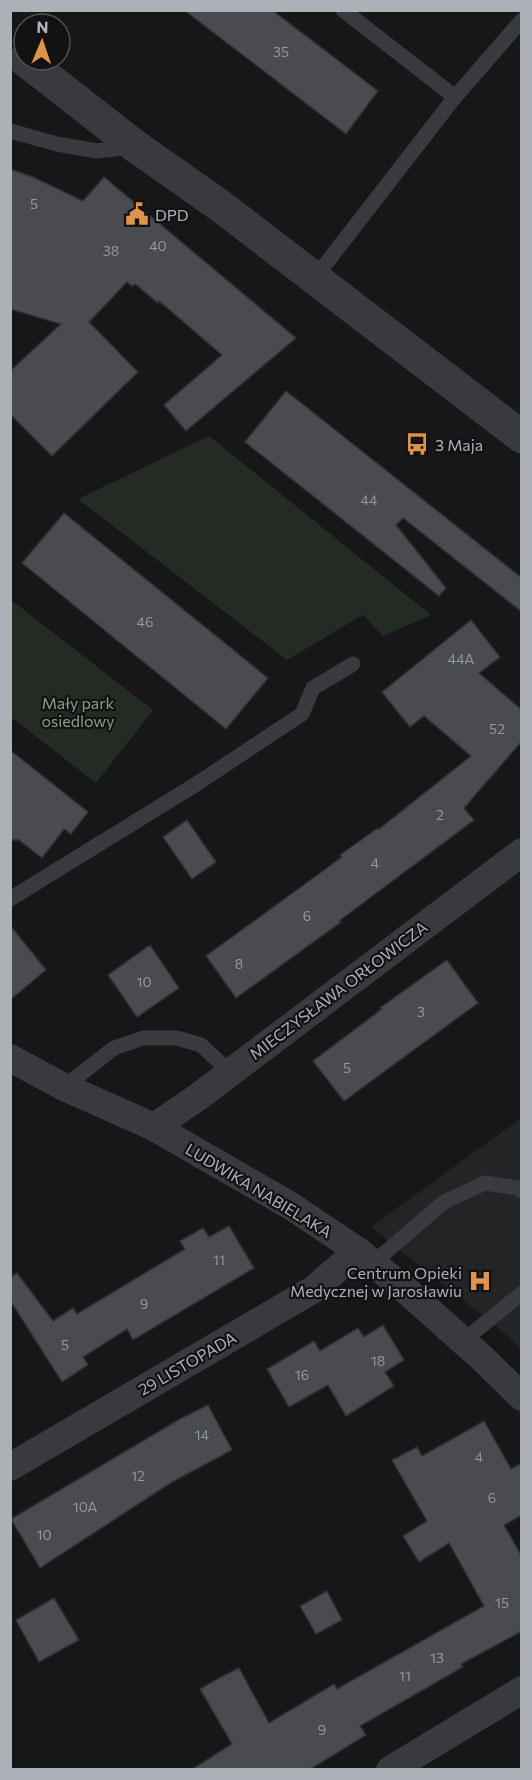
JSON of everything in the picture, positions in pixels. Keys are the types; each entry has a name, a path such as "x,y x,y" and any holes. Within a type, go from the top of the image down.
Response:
{"street":[{"path":"41,72 135,146 219,206 522,437"},
{"name":"MIECZYSŁAWA ORŁOWICZA","path":"154,1127 522,852"},
{"name":"LUDWIKA NABIELAKA","path":"10,1058 62,1086 154,1127 291,1206 365,1257 463,1341 522,1397"},
{"name":"29 LISTOPADA","path":"10,1467 365,1257"},
{"path":"390,1770 522,1690"}],"lane":[{"path":"343,10 455,97"},
{"path":"314,279 455,97 522,20"},
{"path":"10,130 57,144 97,151 135,146"},
{"path":"10,899 198,783 302,714 313,688 353,664"},
{"path":"62,1086 114,1048 142,1038 177,1038 201,1045 230,1072"},
{"path":"365,1257 444,1202 485,1183 518,1188 522,1191"},
{"path":"463,1341 522,1293"}],"shaded area":[{"name":"Centrum Opieki Medycznej w Jarosławiu","path":"521,1118 521,1349 508,1336 371,1227"}],"green space":[{"path":"209,436 431,615 383,636 363,615 287,660 78,499"},
{"name":"Mały park osiedlowy","path":"11,600 153,710 96,783 11,717"}],"building":[{"path":"184,10 272,10 378,91 346,134"},
{"path":"10,169 33,177 83,201 104,177 296,338 186,431 164,405 222,355 159,301 158,303 135,284 132,286 127,282 89,322 138,372 52,456 10,414 10,371 61,324 10,309"},
{"path":"286,391 522,578 522,612 403,518 396,525 446,588 439,596 245,442"},
{"path":"64,513 268,678 226,729 22,563"},
{"path":"471,620 500,657 479,673 522,710 522,741 464,808 474,820 339,921 341,922 236,998 206,956 342,857 340,855 379,829 471,756 424,716 410,727 382,692"},
{"path":"10,750 88,812 71,834 64,829 42,858 19,840 10,840"},
{"path":"187,820 216,862 192,879 163,837"},
{"path":"10,925 46,970 10,1000"},
{"path":"150,945 179,988 137,1017 108,975"},
{"path":"447,960 478,1003 344,1101 313,1061 382,1009 380,1008"},
{"path":"229,1226 254,1268 133,1340 127,1329 83,1357 88,1365 62,1382 10,1300 10,1278 17,1273 53,1321 73,1308 77,1314 185,1249 180,1241 203,1228 209,1237"},
{"path":"383,1325 404,1360 385,1372 394,1386 346,1416 328,1385 289,1407 267,1369 314,1341 320,1351 358,1328 364,1337"},
{"path":"208,1405 232,1450 172,1482 40,1568 11,1519 180,1419"},
{"path":"484,1421 511,1469 522,1463 522,1515 504,1525 522,1557 522,1631 461,1664 463,1667 360,1726 366,1735 309,1770 191,1770 232,1744 200,1689 219,1678 239,1668 269,1723 334,1684 337,1689 484,1606 449,1543 419,1562 403,1536 427,1521 392,1460 417,1447 422,1456"},
{"path":"327,1591 342,1620 316,1634 300,1606"},
{"path":"54,1598 79,1640 39,1662 16,1620"}],"place":[{"name":"DPD","path":"137,214"},
{"name":"3 Maja","path":"417,444"},
{"name":"Centrum Opieki Medycznej w Jarosławiu","path":"480,1281"}]}
